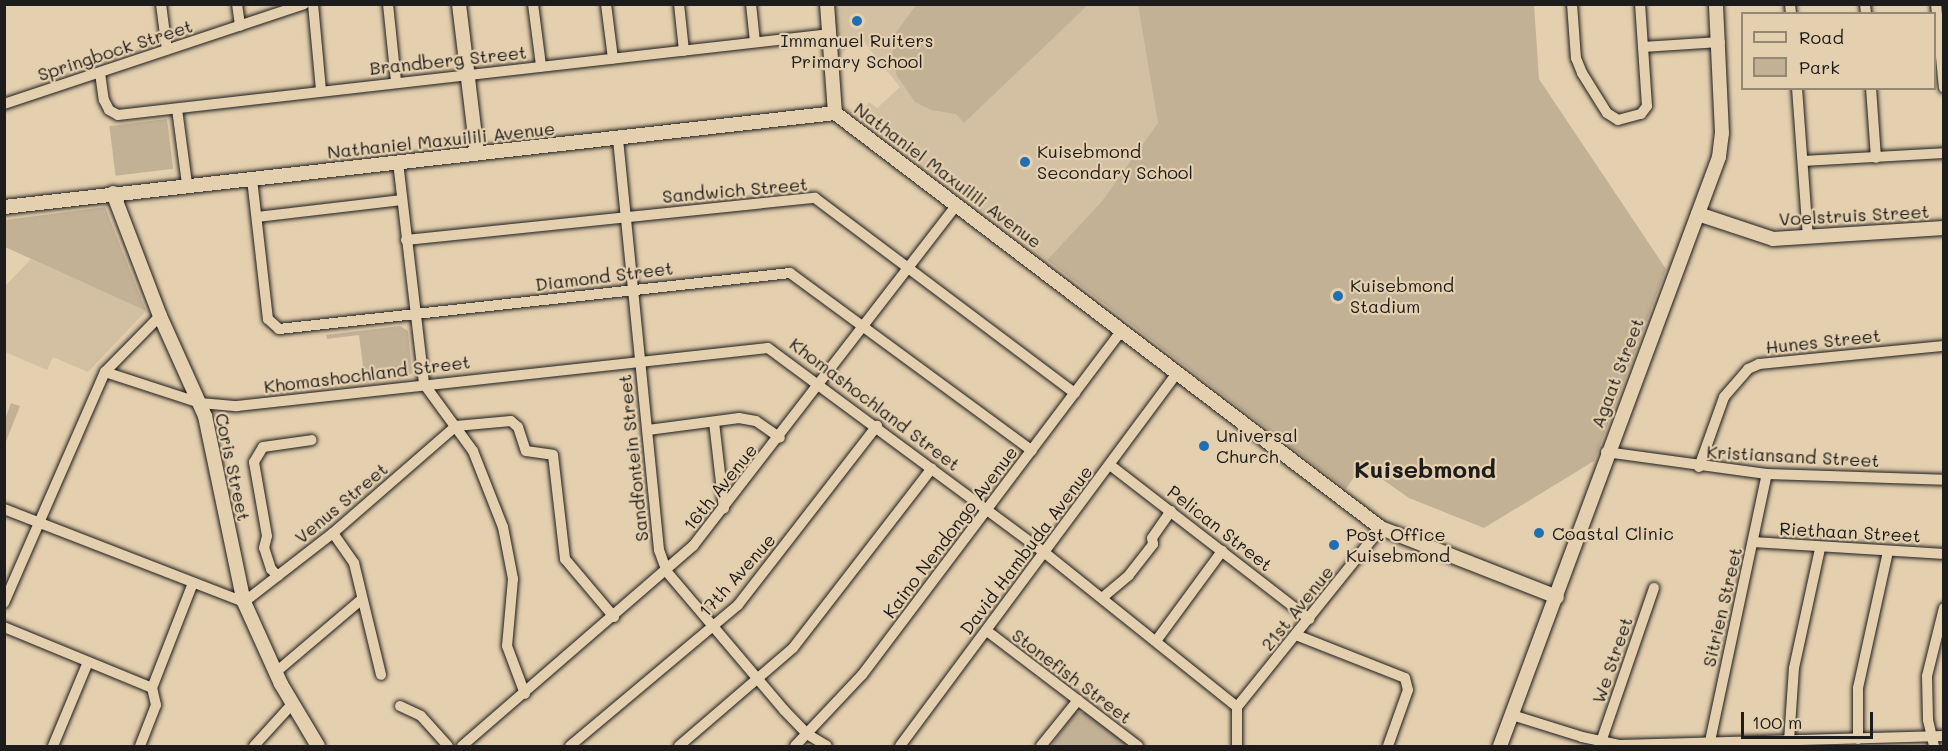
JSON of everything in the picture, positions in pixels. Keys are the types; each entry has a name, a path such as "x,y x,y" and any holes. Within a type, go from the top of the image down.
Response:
{"street":[{"path":"160,4 167,51"},
{"path":"237,4 240,26"},
{"name":"Springbock Street","path":"4,104 304,4"},
{"path":"314,4 321,91"},
{"path":"388,4 396,82"},
{"path":"459,4 477,153"},
{"path":"533,4 541,66"},
{"path":"606,4 613,59"},
{"path":"679,4 684,51"},
{"path":"751,4 754,42"},
{"path":"827,4 835,113"},
{"path":"1572,4 1576,58 1593,93 1612,118 1618,120 1645,111 1640,4"},
{"name":"Agaat Street","path":"1500,747 1557,597 1606,452 1719,157 1722,133 1720,42 1716,4"},
{"path":"1936,4 1944,88"},
{"name":"Brandberg Street","path":"100,73 104,100 109,110 118,116 396,82 830,34"},
{"path":"1643,47 1720,42"},
{"path":"1797,90 1808,238"},
{"path":"1871,90 1876,158"},
{"path":"177,109 187,184"},
{"name":"Nathaniel Maxuilili Avenue","path":"4,207 187,184 618,140 835,113 1381,528 1557,597"},
{"name":"Sandfontein Street","path":"618,140 659,550 668,572 759,681 807,734 827,747"},
{"path":"1803,161 1944,153"},
{"path":"398,162 424,384 456,426 487,480 502,527 513,579 507,646 525,694"},
{"name":"Diamond Street","path":"252,179 268,319 273,327 785,272 864,324 1032,451"},
{"name":"Coris Street","path":"113,193 159,316 200,403 244,602 276,672 318,747"},
{"name":"Sandwich Street","path":"406,240 815,198 909,266 1075,393"},
{"path":"257,217 402,200"},
{"name":"16th Avenue","path":"462,747 668,572 724,508 822,385 864,324 957,205"},
{"name":"Voelstruis Street","path":"1698,214 1773,239 1944,228"},
{"path":"4,603 105,372 159,316"},
{"name":"Kaino Nendongo Avenue","path":"795,747 857,681 1122,330"},
{"name":"Hunes Street","path":"1700,467 1724,397 1748,369 1759,364 1944,346"},
{"name":"Khomashochland Street","path":"105,372 200,403 237,406 640,359 768,348 822,385 1045,553 1237,707"},
{"name":"David Hambuda Avenue","path":"900,747 1177,373"},
{"path":"648,430 739,418 756,420 780,438"},
{"path":"456,426 511,421 518,426 526,451 553,455 565,559 614,617"},
{"path":"714,422 724,508"},
{"name":"Venus Street","path":"244,602 333,533 456,426"},
{"name":"17th Avenue","path":"570,747 714,627 768,569 877,426"},
{"path":"278,576 271,569 264,548 267,536 254,462 263,447 312,440"},
{"name":"Kristiansand Street","path":"1606,452 1700,467 1767,474 1944,480"},
{"name":"Pelican Street","path":"1110,465 1309,619"},
{"path":"679,747 759,681 793,648 932,468"},
{"name":"Sitrien Street","path":"1709,745 1767,474"},
{"path":"4,509 244,602"},
{"path":"1102,598 1129,575 1153,544 1152,538 1171,511"},
{"name":"21st Avenue","path":"1237,707 1381,528"},
{"path":"333,533 352,559 381,675"},
{"name":"Riethaan Street","path":"1754,543 1820,549 1944,554"},
{"path":"1790,741 1794,668 1820,549"},
{"path":"1156,641 1222,551"},
{"path":"1858,739 1858,688 1888,551"},
{"path":"140,747 156,705 152,688 194,583"},
{"name":"We Street","path":"1601,742 1654,588"},
{"path":"276,672 362,599"},
{"path":"1512,715 1601,742 1709,745 1858,739 1937,740 1928,720 1927,676 1944,608"},
{"path":"4,627 152,688"},
{"name":"Stonefish Street","path":"987,631 1138,747"},
{"path":"1296,635 1405,678 1408,690 1388,747"},
{"path":"53,747 88,662"},
{"path":"1041,747 1078,700"},
{"path":"254,747 293,703"},
{"path":"400,706 421,716 448,747"},
{"path":"1237,707 1237,747"}],"shaded area":[{"name":"Kuisebmond Secondary School","path":"834,5 1138,5 1159,123 1102,201 1047,260 859,116 869,102 877,108 900,87 861,38 838,57"},
{"path":"31,259 146,311 88,372 53,357 47,370 5,352 4,287"}],"green space":[{"path":"916,5 1088,5 964,123 956,114 931,110 915,102 897,76 892,57 895,34"},
{"path":"1138,5 1534,5 1539,79 1666,269 1594,461 1484,528 1409,498 1362,465 1346,489 1047,260 1102,201 1158,123"},
{"path":"167,119 173,169 116,176 109,126"},
{"path":"105,207 146,311 5,247 5,220"},
{"path":"400,326 408,331 412,373 405,378 365,382 359,335 327,339 326,335"},
{"path":"11,403 20,406 5,444 5,419"},
{"path":"1075,712 1087,713 1129,746 1051,746"}],"place":[{"name":"Immanuel Ruiters Primary School","path":"857,21"},
{"name":"Kuisebmond Secondary School","path":"1025,162"},
{"name":"Kuisebmond Stadium","path":"1338,296"},
{"name":"Universal Church","path":"1204,446"},
{"name":"Coastal Clinic","path":"1539,533"},
{"name":"Post Office Kuisebmond","path":"1334,545"}],"district":[{"name":"Kuisebmond","path":"1425,469"}]}
